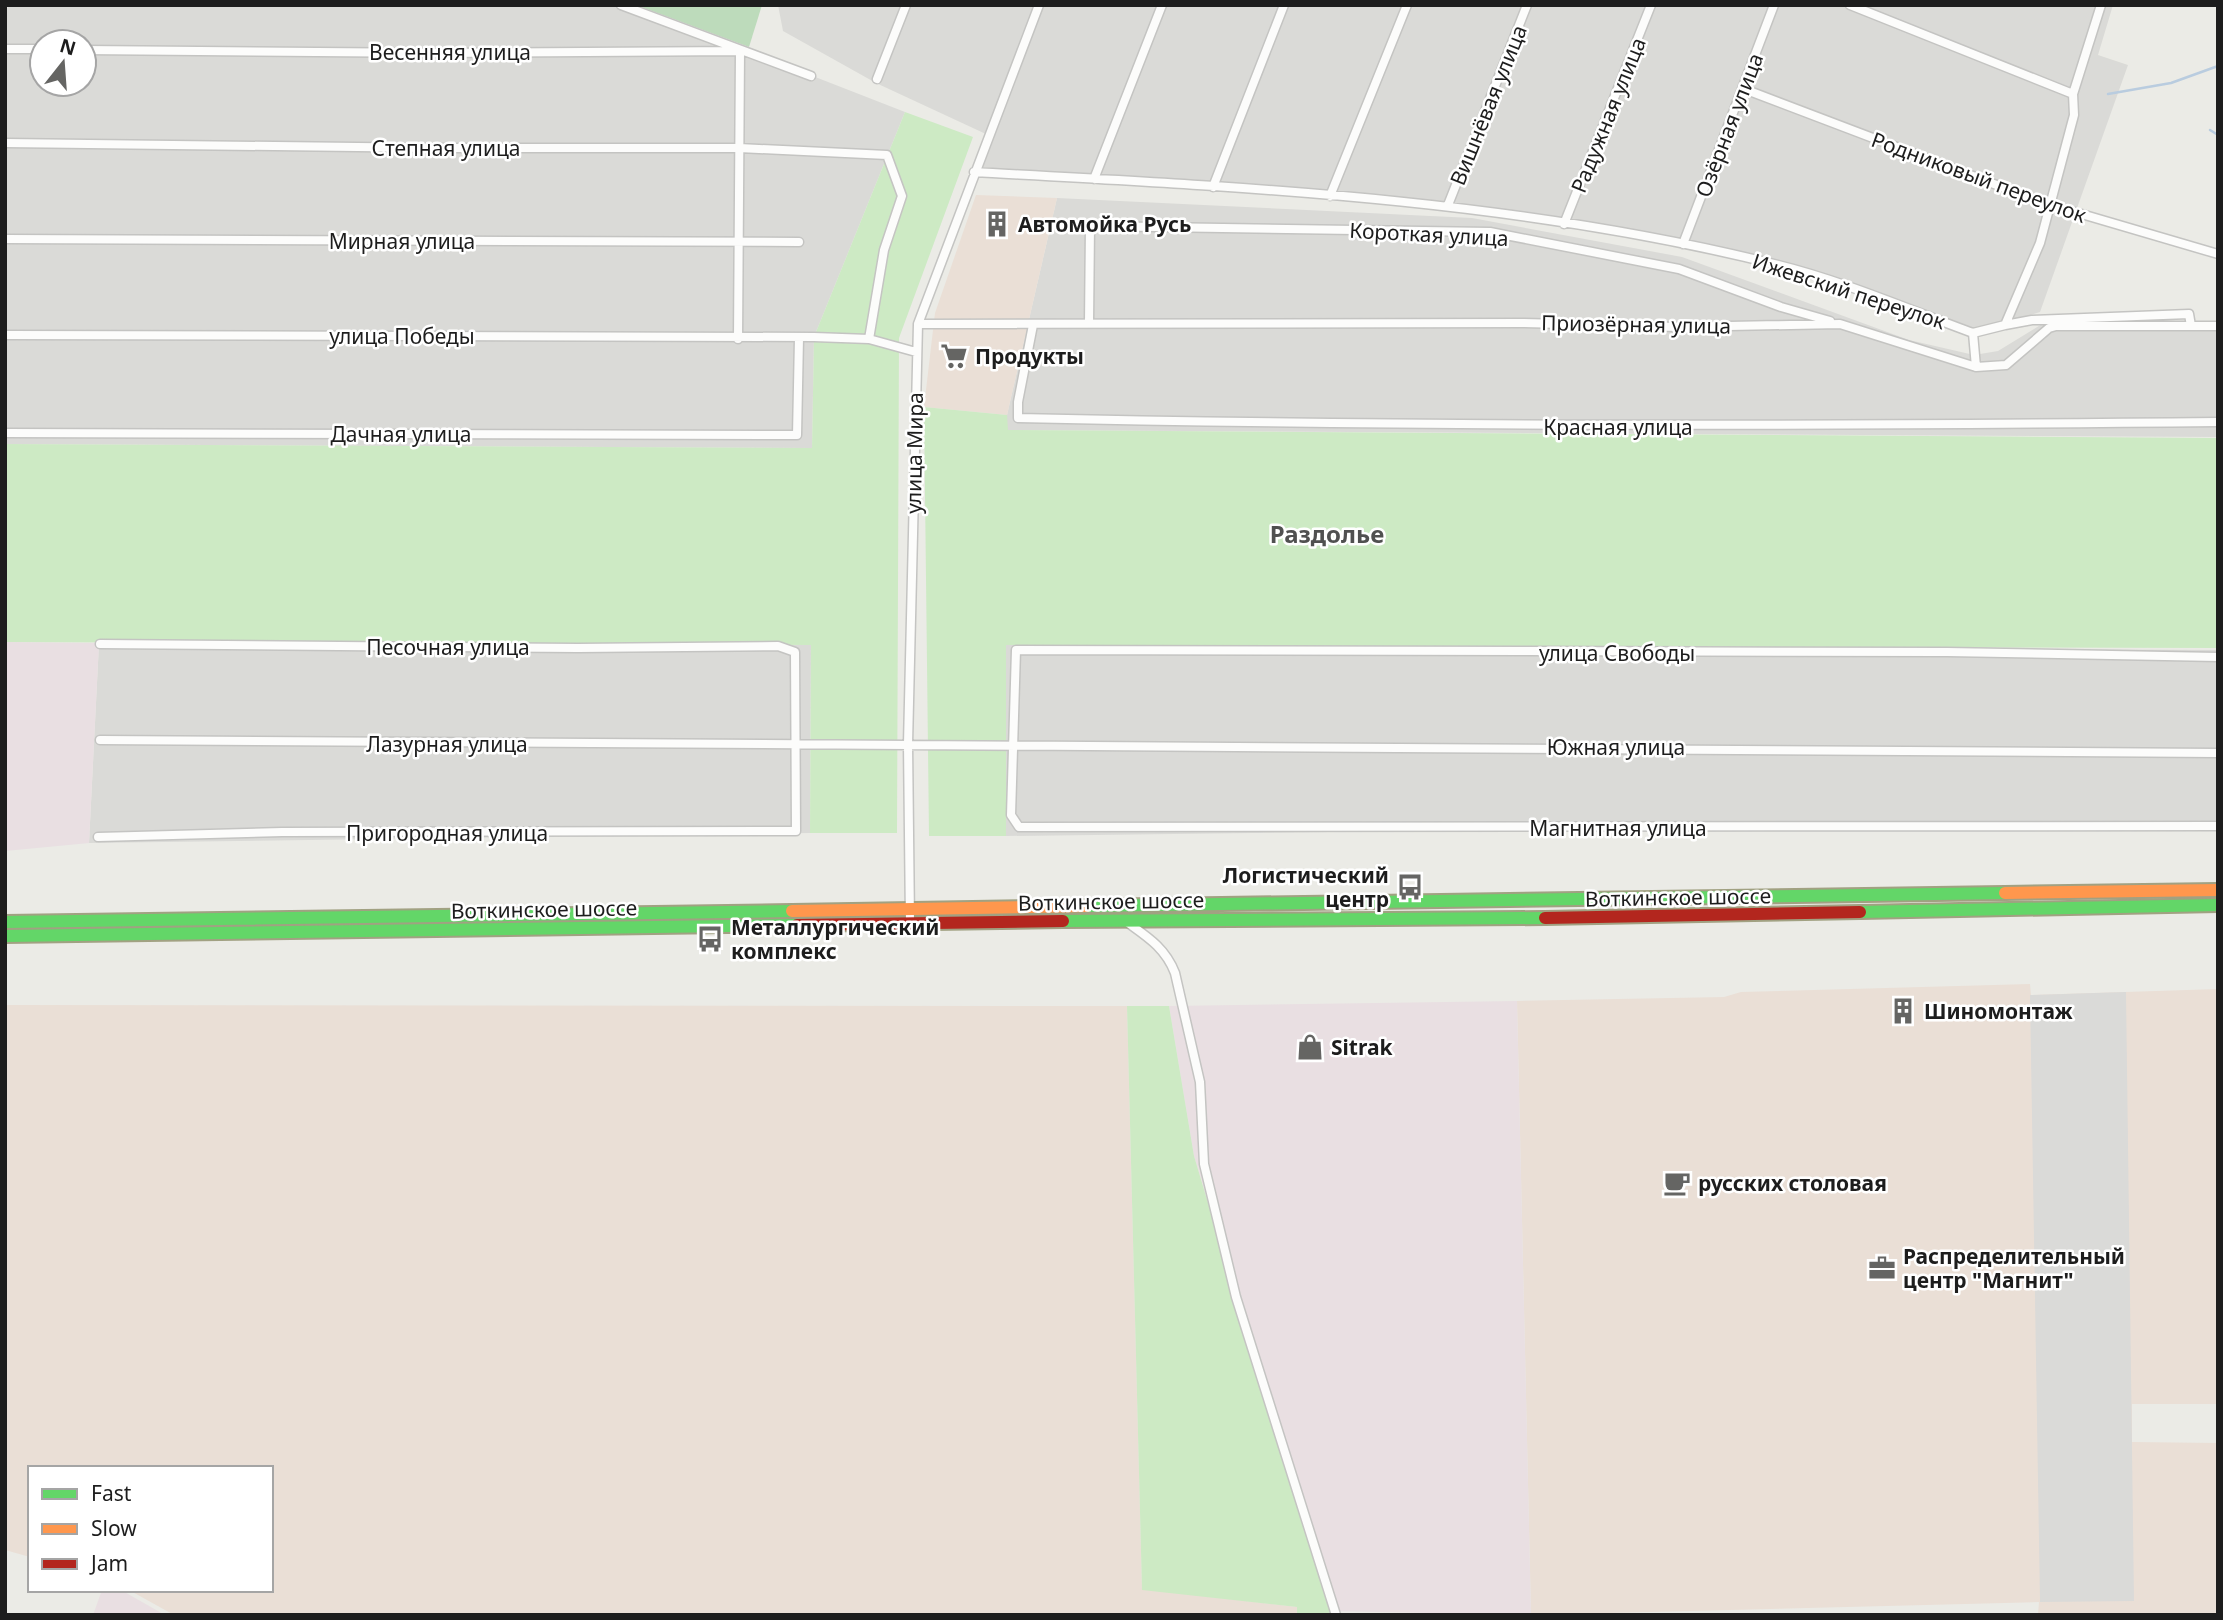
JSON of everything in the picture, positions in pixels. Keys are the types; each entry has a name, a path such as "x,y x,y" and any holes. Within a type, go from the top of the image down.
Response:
{"main road":[{"name":"Воткинское шоссе","path":"5,922 2218,890"},
{"name":"Воткинское шоссе","path":"5,936 1124,920 1483,919 2218,905"}],"street":[{"path":"621,5 740,51 738,339"},
{"path":"877,79 906,5"},
{"name":"улица Мира","path":"910,923 908,744 918,324 1039,5"},
{"path":"1094,179 1161,5"},
{"path":"1213,187 1283,5"},
{"path":"1330,196 1407,5"},
{"name":"Вишнёвая улица","path":"1448,205 1527,5"},
{"name":"Радужная улица","path":"1564,224 1651,5"},
{"name":"Озёрная улица","path":"1682,244 1744,89 1773,5"},
{"path":"1850,5 2073,94"},
{"path":"2005,325 2027,275 2051,205 2074,115 2073,94 2101,5"},
{"path":"5,49 28,49"},
{"name":"Весенняя улица","path":"98,50 441,53 740,51 811,76"},
{"name":"Родниковый переулок","path":"1744,89 2051,205 2218,254"},
{"name":"Степная улица","path":"5,143 427,148 739,148 887,155 902,196 884,250 869,339"},
{"name":"Ижевский переулок","path":"974,172 1448,205 1682,244 1781,266 1973,332"},
{"name":"Короткая улица","path":"1089,323 1090,226 1490,232 1679,270 1781,307 1840,324"},
{"name":"Мирная улица","path":"5,239 799,242"},
{"path":"1976,367 1973,332 2005,325 2032,320 2189,314 2191,326"},
{"name":"Приозёрная улица","path":"918,324 1524,323 1678,327 1840,324 1976,367 2006,365 2049,328 2056,326 2218,326"},
{"name":"Красная улица","path":"1033,325 1018,418 1368,426 1623,427 2218,422"},
{"name":"улица Победы","path":"5,335 869,339 916,352"},
{"name":"Дачная улица","path":"5,433 797,435 799,338"},
{"name":"Песочная улица","path":"100,644 578,648 779,646 795,652 794,744"},
{"name":"улица Свободы","path":"1014,745 1016,650 1947,652 2218,657"},
{"name":"Лазурная улица","path":"100,740 908,744"},
{"name":"Пригородная улица","path":"98,837 282,832 796,831 794,744"},
{"name":"Южная улица","path":"908,744 2218,752"},
{"name":"Магнитная улица","path":"1014,745 1011,816 1019,827 2218,826"},
{"path":"1124,920 1156,943 1170,958 1175,973 1200,1082 1204,1164 1236,1297 1336,1615"}],"shaded area":[{"path":"9,5 631,5 905,112 814,337 812,448 5,444 5,12"},
{"path":"778,5 2113,5 2098,55 2128,65 2040,312 1973,333 1781,266 1726,253 1448,205 974,172 988,135 876,83 783,31"},
{"path":"976,195 1057,198 1007,415 924,407 935,313"},
{"path":"1057,198 1472,218 1682,257 1909,340 1974,355 1998,351 2042,324 2218,323 2218,437 1007,430 1007,415"},
{"path":"5,642 99,643 89,843 5,851"},
{"path":"99,643 811,645 810,833 89,843"},
{"path":"1005,645 2218,650 2218,821 1006,836"},
{"path":"2030,984 2031,995 2218,989 2218,1404 2132,1404 2132,1442 2218,1443 2218,1615 2038,1615 2039,1602 1531,1615 1517,1001 1724,997 1741,992"},
{"path":"2126,992 2134,1601 2040,1602 2030,995"},
{"path":"1517,1001 1531,1615 1331,1611 1194,1156 1169,1006"},
{"path":"5,1005 1127,1006 1142,1589 1297,1607 1297,1615 174,1615 133,1592 273,1592 273,1466 28,1466 28,1556 5,1550"},
{"path":"101,1592 125,1592 165,1615 93,1615"}],"green space":[{"path":"636,5 762,5 749,47"},
{"path":"905,112 973,137 899,338 897,833 810,833 811,645 5,642 5,444 812,448 814,337"},
{"path":"924,407 1007,415 1008,430 2218,438 2218,648 1006,645 1006,836 929,836"},
{"path":"1127,1006 1169,1006 1194,1156 1331,1615 1297,1615 1297,1607 1142,1590"}],"waterway":[{"path":"2108,94 2171,83 2218,66"},
{"path":"2210,130 2218,135"}],"traffic: fast":[{"path":"1086,906 2005,893"},
{"path":"1860,912 2218,905"},
{"path":"5,922 792,911"},
{"path":"1063,921 1545,918"},
{"path":"5,936 797,925"}],"traffic: slow":[{"path":"2005,893 2218,890"},
{"path":"792,911 1086,906"}],"traffic: jam":[{"path":"1545,918 1860,912"},
{"path":"797,925 1063,921"}],"place":[{"name":"Автомойка Русь","path":"997,224"},
{"name":"Продукты","path":"954,356"},
{"name":"Логистический центр","path":"1410,887"},
{"name":"Металлургический комплекс","path":"710,939"},
{"name":"Шиномонтаж","path":"1903,1011"},
{"name":"Sitrak","path":"1310,1047"},
{"name":"русских столовая","path":"1677,1183"},
{"name":"Распределительный центр \"Магнит\"","path":"1882,1268"}],"district":[{"name":"Раздолье","path":"1327,533"}]}
